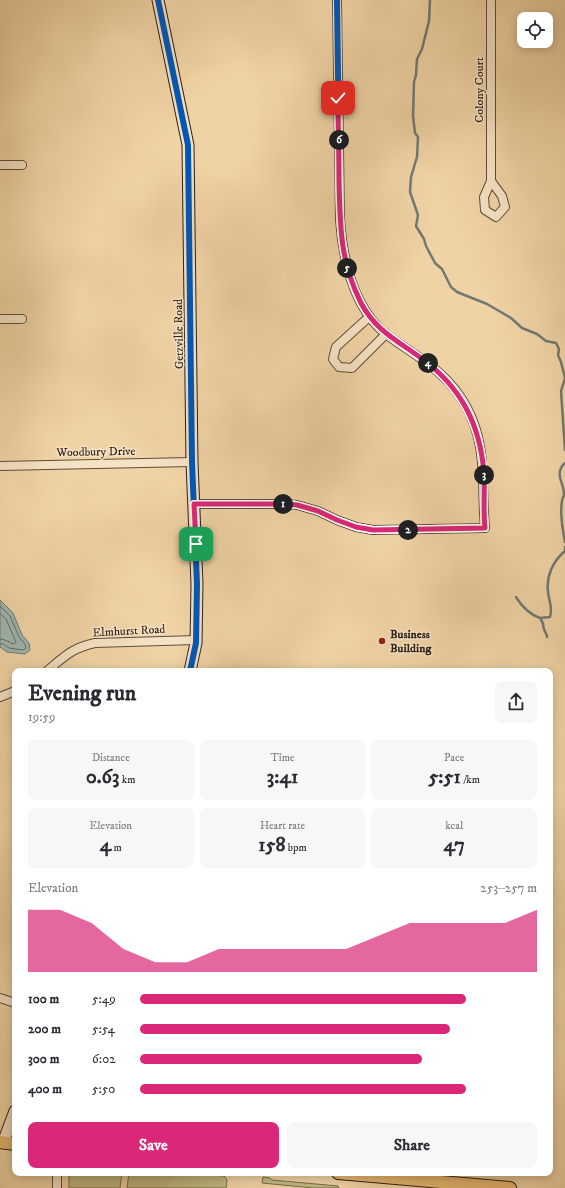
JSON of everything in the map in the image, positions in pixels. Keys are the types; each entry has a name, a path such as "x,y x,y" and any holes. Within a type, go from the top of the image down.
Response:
{"main road":[{"path":"362,1176 427,1184 510,1188"}],"street":[{"name":"Getzville Road","path":"158,0 188,145 192,462 197,584 196,640 191,668"},
{"path":"194,504 297,505 318,511 356,527 373,530 485,528 484,474 481,453 477,434 466,408 450,384 434,368 386,334 369,317 349,276 341,241 337,0"},
{"name":"Colony Court","path":"491,181 492,0"},
{"path":"0,165 22,165"},
{"path":"369,317 336,346 333,359 339,367 352,368 386,334"},
{"path":"0,319 22,319"},
{"name":"Woodbury Drive","path":"0,466 192,462"},
{"name":"Elmhurst Road","path":"51,668 70,652 89,644 107,642 196,640"},
{"path":"0,697 12,692"},
{"path":"0,998 12,1002"},
{"path":"6,1143 12,1122"},
{"path":"57,1176 57,1188"}],"shaded area":[{"path":"69,1176 122,1176 120,1188 69,1188"},
{"path":"129,1176 224,1176 227,1180 226,1188 127,1188"},
{"path":"263,1177 270,1178 272,1180 338,1186 339,1188 313,1188 262,1183"}],"water":[{"path":"0,600 13,613 22,635 29,643 30,650 25,654 7,652 0,647"}],"waterway":[{"path":"430,0 429,21 422,49 417,59 414,82 413,116 415,133 418,137 417,157 411,177 410,192 418,215 416,226 435,263 442,269 451,287 457,292 487,304 511,318 522,328 537,334 546,341 556,343 559,349 558,355 565,378 561,391 565,450"},
{"path":"565,463 560,471 560,479 564,491 561,511 565,542"},
{"path":"547,637 540,618 550,617 551,607 548,592 549,575 557,559 565,551 565,547"},
{"path":"516,597 526,610 540,618"}],"cycle path":[{"path":"158,0 188,145 192,462 197,584 196,643 191,668"},
{"path":"194,504 297,505 318,511 356,527 373,530 485,528 481,451 478,436 466,406 450,383 441,374 387,335 376,324 366,312 358,298 347,267 340,220 337,0"}],"place":[{"name":"Business Building","path":"382,641"}],"route":[{"path":"196,544 194,504 297,505 318,511 356,527 373,530 485,528 484,474 481,453 477,434 463,401 450,384 434,368 386,334 369,317 349,276 341,241 338,98"}]}
